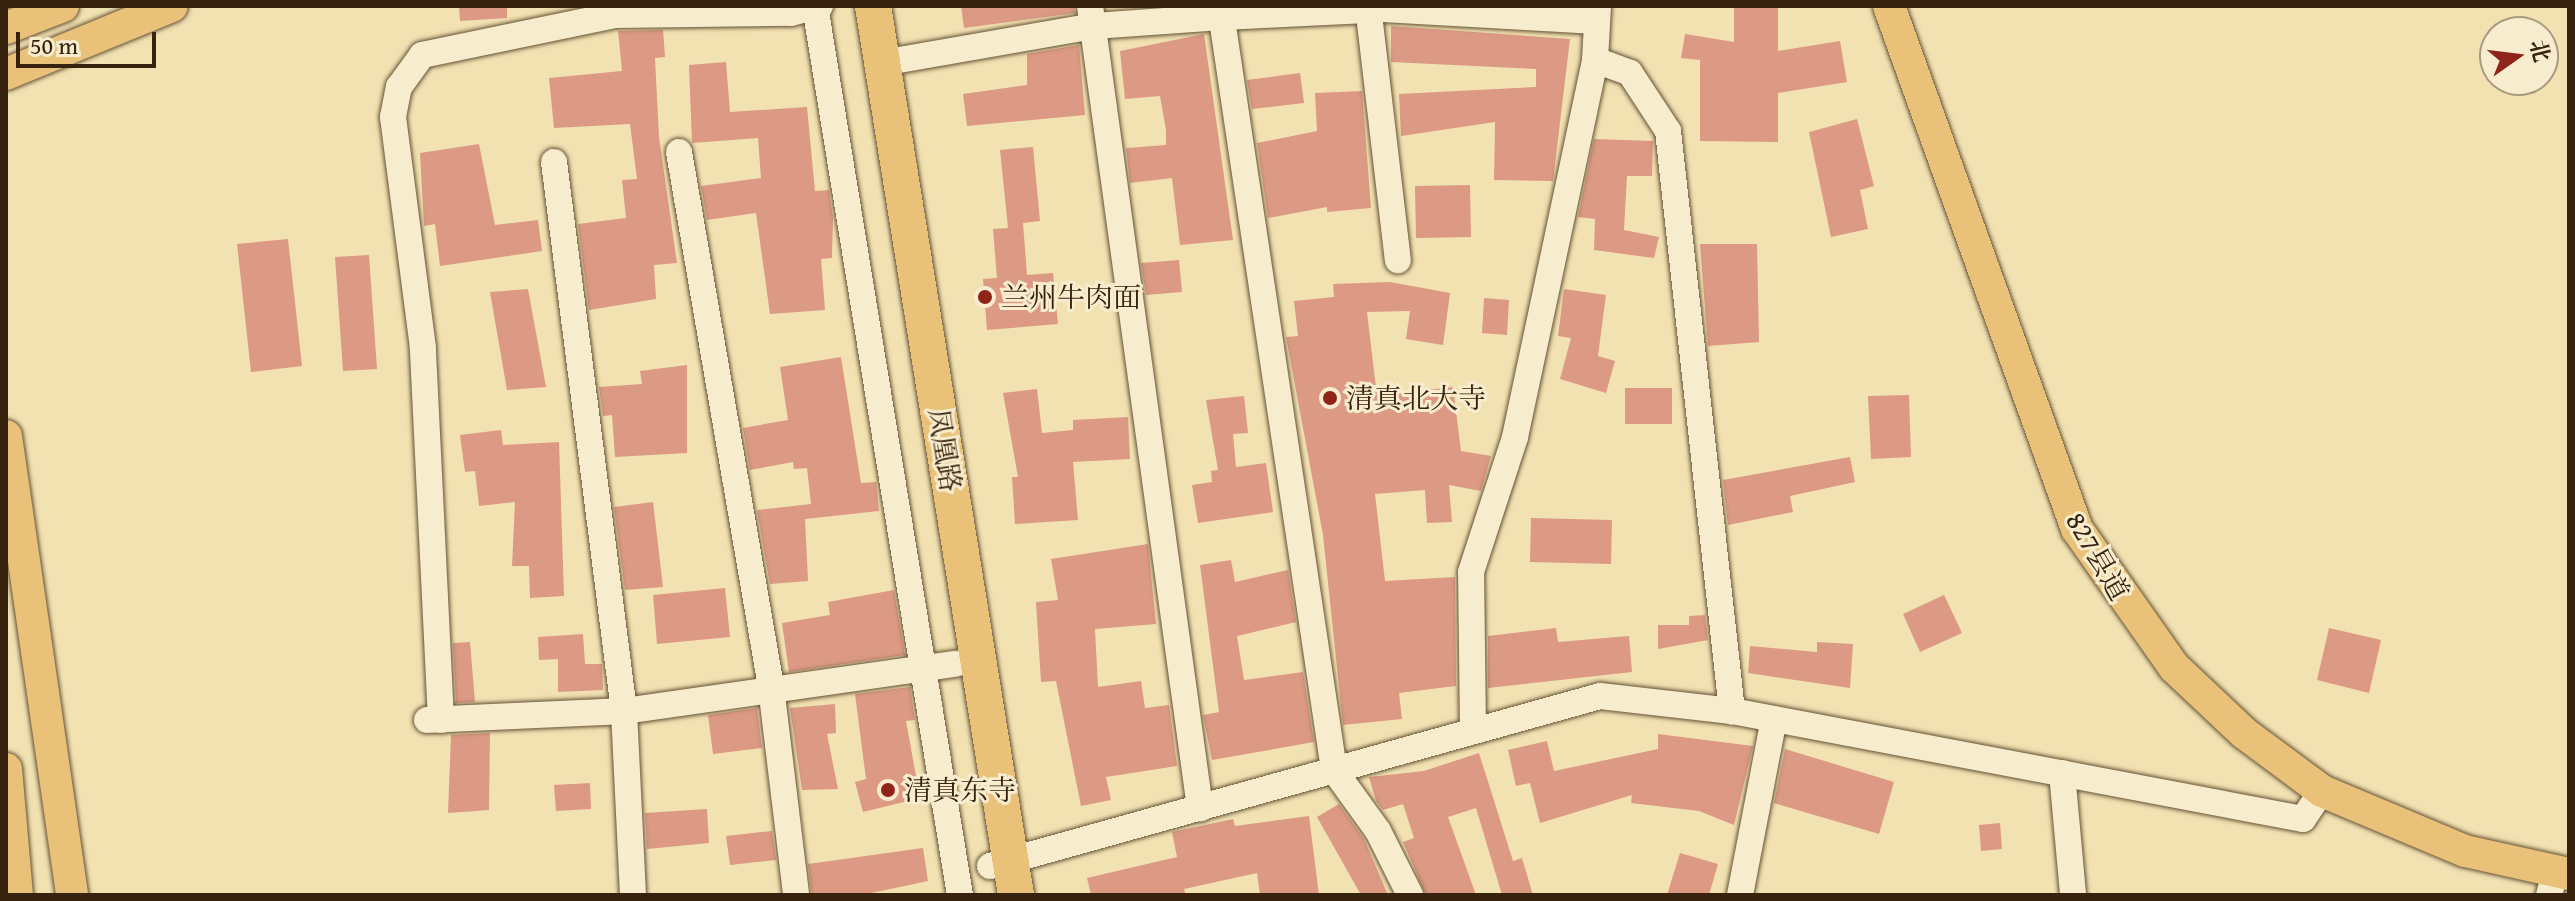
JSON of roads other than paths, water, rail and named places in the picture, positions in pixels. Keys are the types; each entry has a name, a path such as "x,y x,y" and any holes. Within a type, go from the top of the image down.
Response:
{"highway":[{"name":"凤凰路","path":"855,6 940,666 1002,879"},
{"name":"凤凰路","path":"873,6 1002,879"}],"main road":[{"path":"6,28 63,6"},
{"path":"6,74 172,6"},
{"name":"827县道","path":"1889,6 2077,529 2174,667 2244,733 2322,791 2450,845 2558,880"},
{"path":"6,436 72,895"},
{"path":"6,769 17,895"}],"street":[{"path":"940,666 771,687 624,711 433,720 423,348 393,117 399,87 422,55 615,15 817,6 940,666 960,895"},
{"path":"882,63 1092,16 1368,8 1597,13 1595,60 1515,437 1471,572 1473,731"},
{"path":"1368,8 1398,260"},
{"path":"1221,11 1334,770 1378,831 1410,895"},
{"path":"1092,16 1200,808"},
{"path":"1595,60 1630,73 1668,131 1732,711"},
{"path":"679,152 771,687 796,895"},
{"path":"554,162 624,711 633,895"},
{"path":"1002,879 1200,808 1600,696 1732,711 2303,819 2322,791"},
{"path":"1740,895 1774,719"},
{"path":"2062,773 2073,895"}],"place":[{"name":"兰州牛肉面","path":"985,297"},
{"name":"清真北大寺","path":"1330,398"},
{"name":"清真东寺","path":"888,790"}]}
